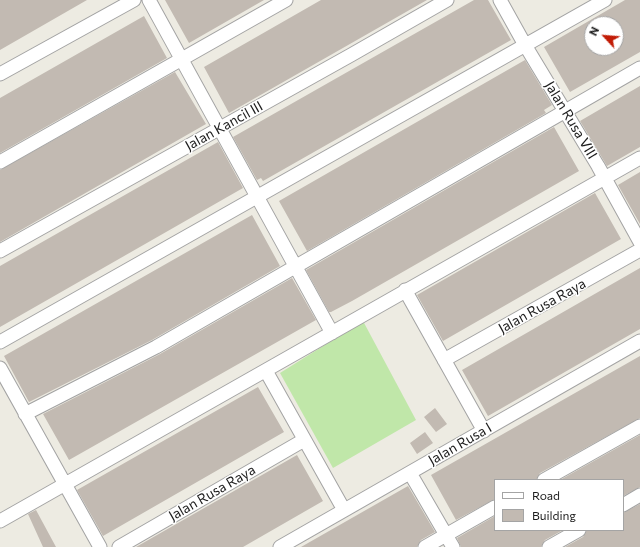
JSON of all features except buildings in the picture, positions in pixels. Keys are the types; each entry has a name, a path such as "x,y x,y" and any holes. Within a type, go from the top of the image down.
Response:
{"street":[{"path":"0,74 134,0"},
{"path":"148,0 332,333"},
{"path":"0,162 286,0"},
{"name":"Jalan Kancil III","path":"0,251 351,56 447,0"},
{"name":"Jalan Rusa VIII","path":"500,0 525,45 566,110 640,242"},
{"path":"0,342 605,0"},
{"path":"25,414 156,347 294,266 640,68"},
{"path":"0,521 640,158"},
{"name":"Jalan Rusa Raya","path":"444,360 640,250"},
{"path":"405,290 484,431"},
{"name":"Jalan Rusa I","path":"280,547 640,341"},
{"path":"0,368 100,547"},
{"path":"266,371 344,510"},
{"path":"546,479 640,426"},
{"name":"Jalan Rusa Raya","path":"119,547 304,440"},
{"path":"410,473 453,547"},
{"path":"624,504 640,495"},
{"path":"425,547 494,508"},
{"path":"549,547 577,531"}],"green space":[{"path":"363,321 416,420 333,468 280,373"}]}
